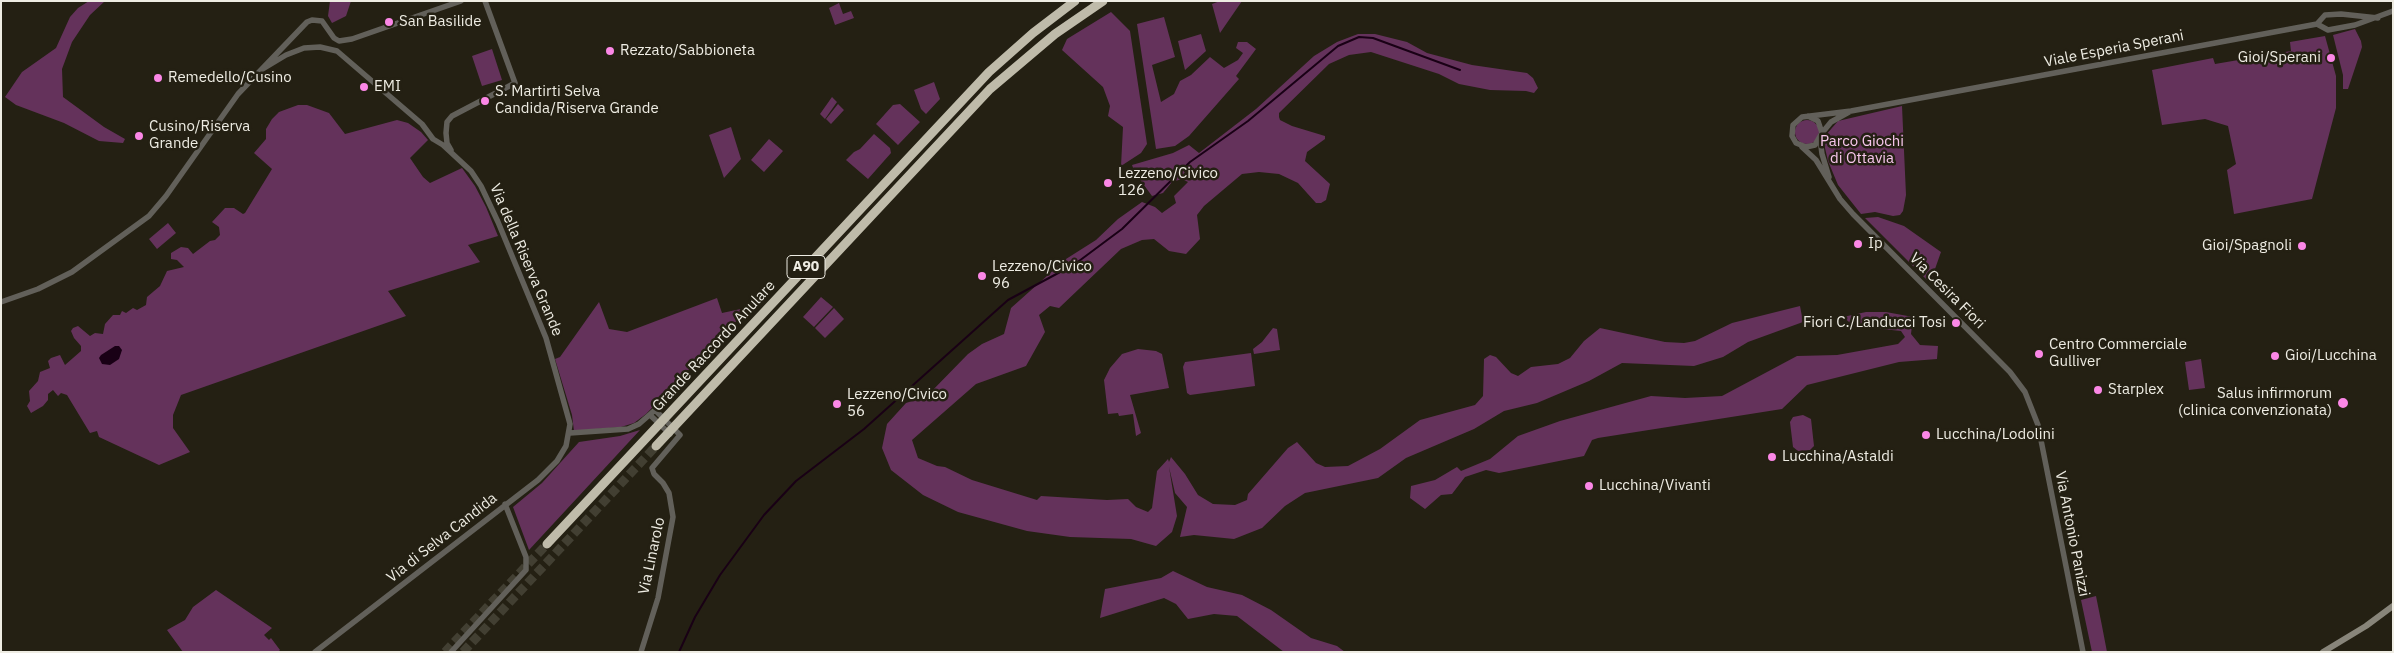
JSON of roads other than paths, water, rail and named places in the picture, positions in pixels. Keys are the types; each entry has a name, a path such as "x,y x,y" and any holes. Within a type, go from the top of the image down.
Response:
{"highway":[{"name":"Grande Raccordo Anulare","path":"547,544 989,72 1033,33 1075,1"},
{"name":"Grande Raccordo Anulare","path":"656,446 990,89 1054,34 1103,1"}],"main road":[{"path":"2324,652 2366,626 2393,606"}],"street":[{"path":"1,302 42,287 72,272 149,216 166,196 238,94 307,22 318,20 325,23 336,40 352,39 461,1"},
{"path":"457,157 447,141 446,125 452,116 515,83 485,1"},
{"path":"2317,24 2328,30 2355,25 2393,11"},
{"name":"Viale Esperia Sperani","path":"1808,116 1851,111 2317,24 2326,15 2336,13 2378,18"},
{"name":"Via della Riserva Grande","path":"261,70 291,53 312,46 337,51 422,124 433,139 457,157 481,186 526,288 551,353 569,414 570,433"},
{"name":"Viale Esperia Sperani","path":"1821,136 1830,122 1851,111"},
{"path":"1808,116 1818,121 1821,136 1813,146 1802,146 1793,139 1792,128 1800,118 1808,116"},
{"name":"Via Cesira Fiori","path":"1821,136 1822,154 1831,184"},
{"name":"Via Cesira Fiori","path":"1802,146 1816,160 1840,199 1858,220 2010,372 2025,392 2037,421"},
{"name":"Via Linarolo","path":"570,433 628,429 637,426 653,413 677,436 652,470 671,498 674,514 658,598 640,652"},
{"name":"Via Antonio Panizzi","path":"2037,421 2082,652"},
{"name":"Via di Selva Candida","path":"315,652 538,480 556,461 566,446 570,433"},
{"path":"451,652 526,570 526,557 506,504"}],"waterway":[{"path":"679,652 695,617 720,575 764,515 796,481 864,429 1008,300 1075,264 1122,229 1190,162 1248,121 1338,46 1359,37 1373,38 1460,70"}],"tunnel":[{"path":"463,652 656,446"},
{"path":"445,652 547,544"}],"place":[{"name":"San Basilide","path":"389,22"},
{"name":"Rezzato/Sabbioneta","path":"610,51"},
{"name":"Gioi/Sperani","path":"2331,58"},
{"name":"Remedello/Cusino","path":"158,78"},
{"name":"EMI","path":"364,87"},
{"name":"S. Martirti Selva Candida/Riserva Grande","path":"485,101"},
{"name":"Cusino/Riserva Grande","path":"139,136"},
{"name":"Lezzeno/Civico 126","path":"1108,183"},
{"name":"Ip","path":"1858,244"},
{"name":"Gioi/Spagnoli","path":"2302,246"},
{"name":"Lezzeno/Civico 96","path":"982,276"},
{"name":"Fiori C./Landucci Tosi","path":"1956,323"},
{"name":"Centro Commerciale Gulliver","path":"2039,354"},
{"name":"Gioi/Lucchina","path":"2275,356"},
{"name":"Starplex","path":"2098,390"},
{"name":"Salus infirmorum (clinica convenzionata)","path":"2343,403"},
{"name":"Lezzeno/Civico 56","path":"837,404"},
{"name":"Lucchina/Lodolini","path":"1926,435"},
{"name":"Lucchina/Astaldi","path":"1772,457"},
{"name":"Lucchina/Vivanti","path":"1589,486"}],"park label":[{"name":"Parco Giochi di Ottavia","path":"1862,150"}]}
